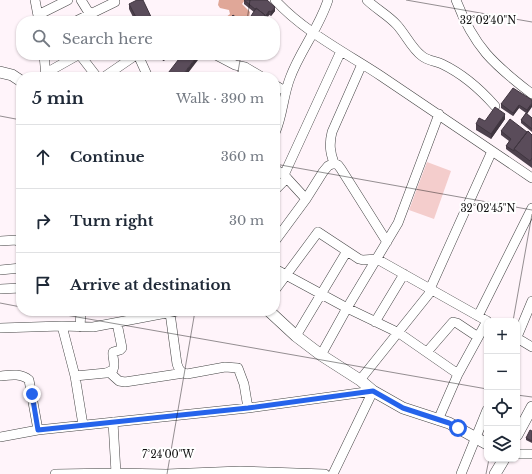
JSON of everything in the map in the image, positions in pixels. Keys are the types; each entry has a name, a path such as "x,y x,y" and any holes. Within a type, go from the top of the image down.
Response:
{"street":[{"path":"35,0 38,16"},
{"path":"41,16 68,0"},
{"path":"82,0 91,16"},
{"path":"276,0 292,16 313,32 439,114 532,178"},
{"path":"280,116 285,91 290,77 319,23 328,0"},
{"path":"367,0 391,18 420,54 426,59 442,64 466,79 481,90 495,106"},
{"path":"456,0 466,24 484,52 515,82 532,94"},
{"path":"94,16 115,2"},
{"path":"280,183 285,176 341,51"},
{"path":"44,60 46,72"},
{"path":"51,72 71,60"},
{"path":"83,60 93,72"},
{"path":"112,72 130,60"},
{"path":"140,60 146,72"},
{"path":"226,60 235,65 245,67 254,72"},
{"path":"362,64 332,132 329,144 334,163 338,164 341,168 387,242"},
{"path":"243,72 245,67"},
{"path":"0,72 16,78"},
{"path":"280,88 285,91"},
{"path":"322,355 347,308 398,223 439,114"},
{"path":"360,380 399,333 431,289 492,151"},
{"path":"280,233 306,199 328,166 334,163"},
{"path":"280,172 306,199"},
{"path":"478,316 532,208"},
{"path":"280,283 318,232 347,252 363,260 377,259 484,319"},
{"path":"0,241 16,240"},
{"path":"296,336 347,252"},
{"path":"0,270 16,268"},
{"path":"280,272 347,308 399,333 458,374"},
{"path":"375,322 404,274"},
{"path":"0,289 16,288"},
{"path":"520,331 532,301"},
{"path":"80,327 81,316"},
{"path":"0,328 62,326 93,327 153,316"},
{"path":"173,316 177,364 180,370 184,373"},
{"path":"274,316 296,336 360,380 373,391 403,408 449,423 484,442"},
{"path":"427,352 453,322 457,323 478,337"},
{"path":"75,376 109,372 113,370 115,366 113,352 122,348 118,323"},
{"path":"62,326 75,376 83,425"},
{"path":"438,420 458,374 484,326"},
{"path":"520,340 532,347"},
{"path":"109,372 119,381 125,382 184,373 194,374 225,367 238,368 244,384 248,408"},
{"path":"0,376 16,374 26,377 29,380 38,430"},
{"path":"0,437 38,430 248,408 373,391"},
{"path":"333,474 373,391"},
{"path":"520,429 532,407"},
{"path":"461,474 484,418"},
{"path":"113,422 116,473"},
{"path":"520,454 532,454"},
{"path":"495,474 502,462"},
{"path":"55,474 166,474 240,471 325,474"}],"shaded area":[{"path":"219,0 245,0 242,4 250,12 249,16 228,16 230,14 229,10 220,8 218,5"},
{"path":"427,162 451,171 434,219 409,210"}],"building":[{"path":"137,0 143,0 151,16 135,16 129,4"},
{"path":"244,0 267,0 275,7 271,12 269,11 266,16 256,8 256,10"},
{"path":"256,8 265,15 265,16 251,16"},
{"path":"178,60 194,60 185,72 169,72"},
{"path":"513,88 532,100 532,103 527,110 519,105 513,113 501,104"},
{"path":"495,107 505,114 491,134 476,124 479,118 485,121"},
{"path":"526,113 532,118 532,129 521,120"},
{"path":"510,119 527,132 514,151 506,146 511,139 501,131"},
{"path":"528,131 532,135 532,158 530,161 514,149"},
{"path":"530,430 532,431 532,441 526,438"}],"route":[{"path":"32,394 38,430 248,408 373,391 403,408 449,423 458,428"}]}
